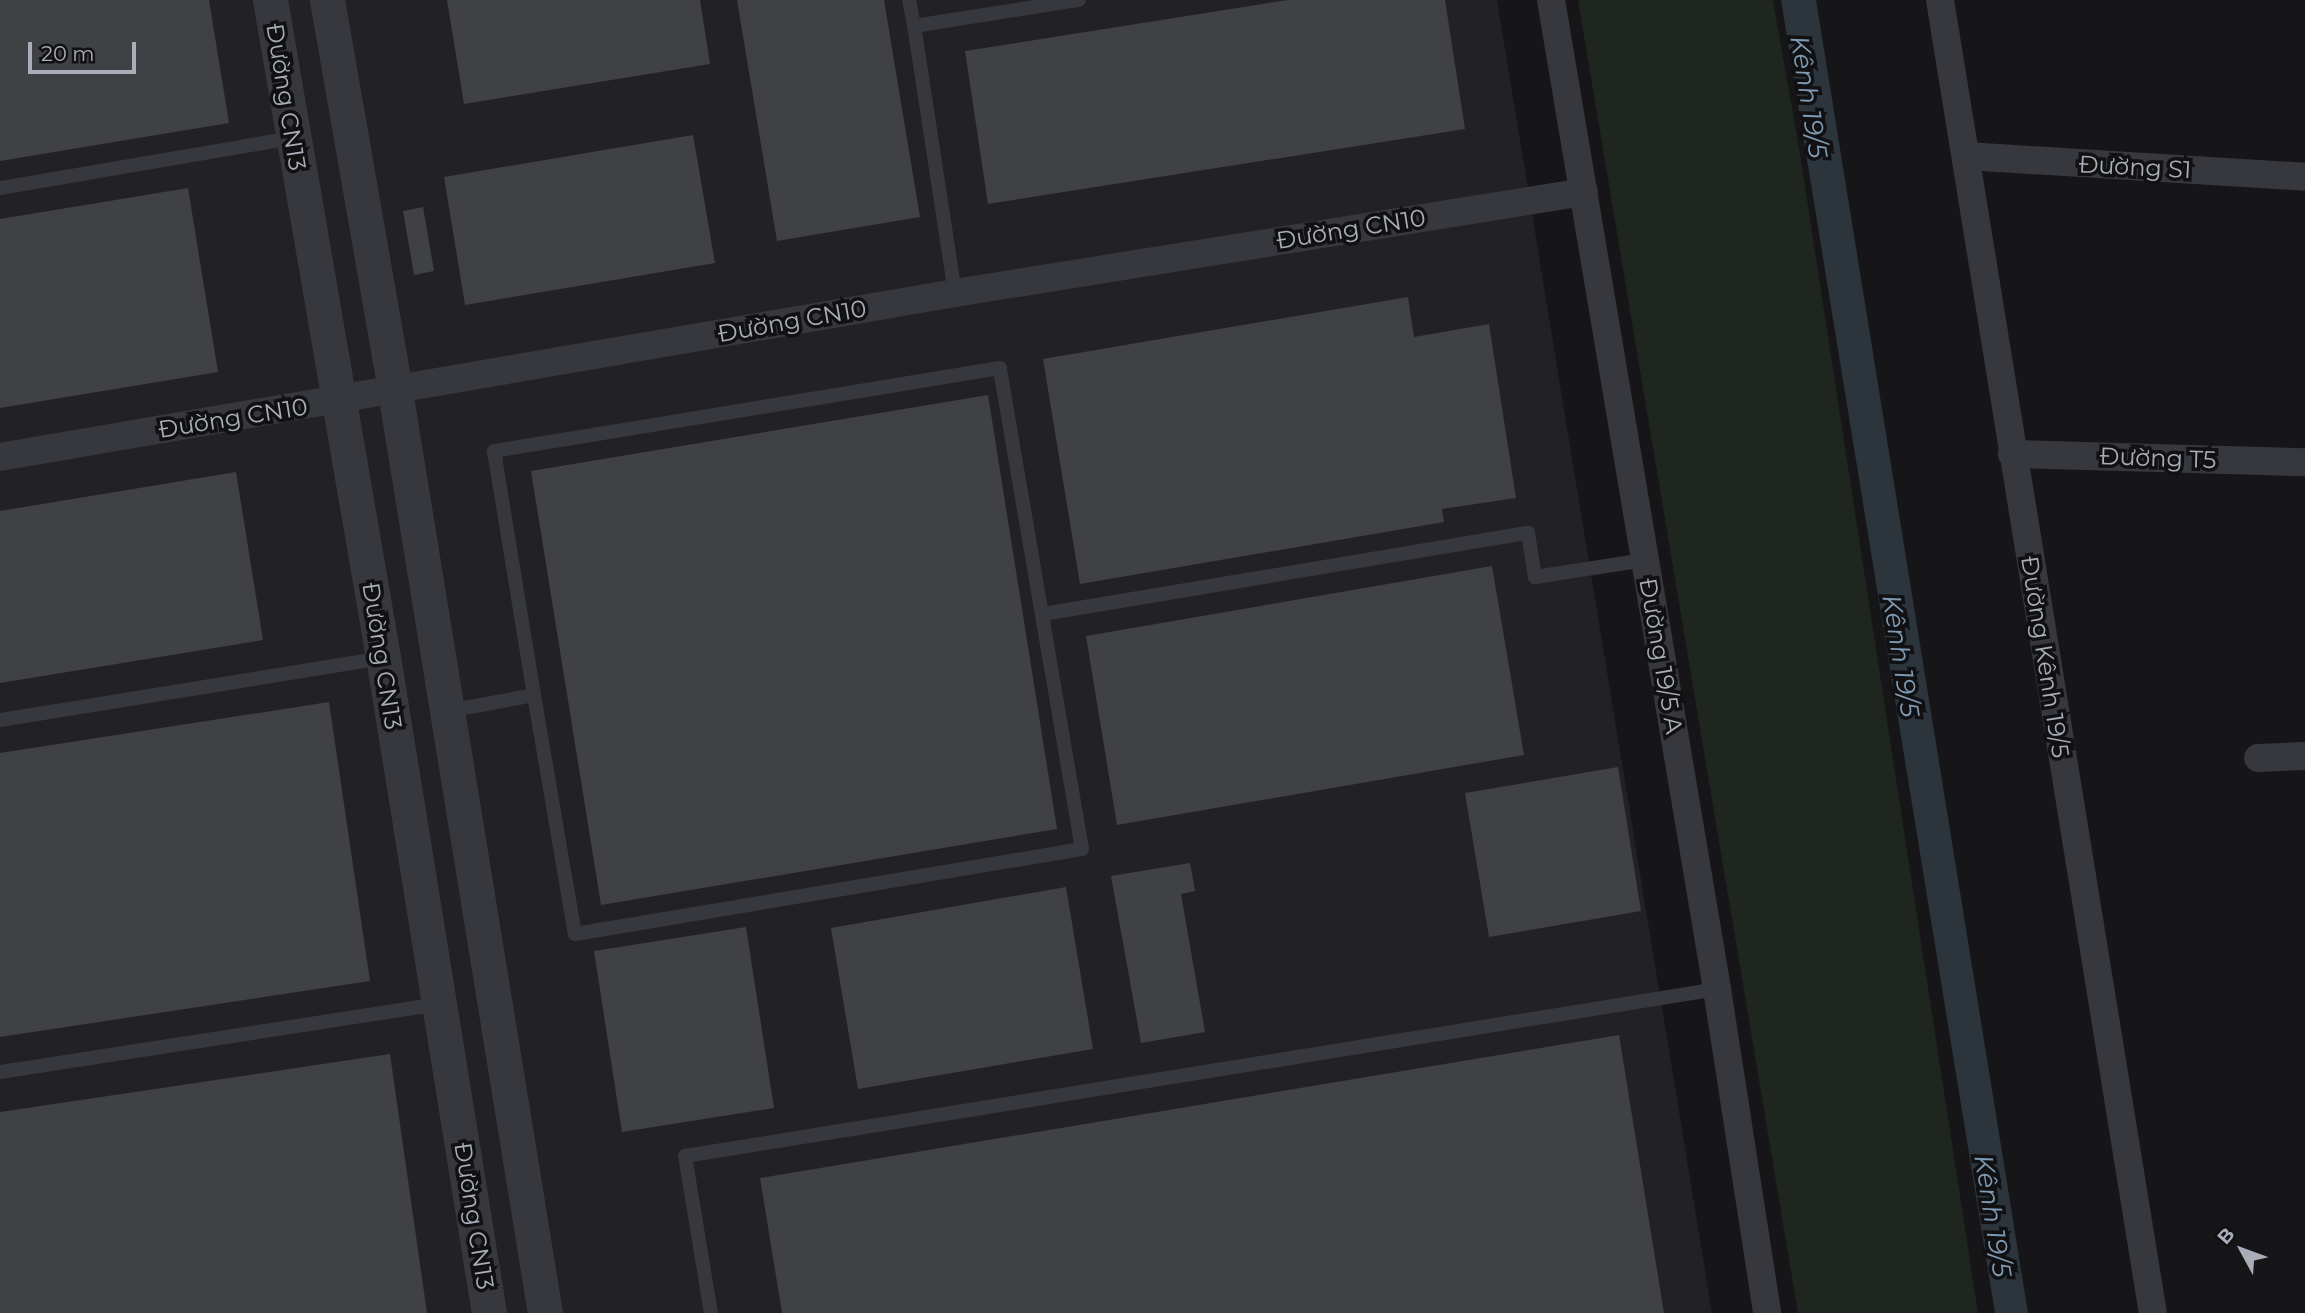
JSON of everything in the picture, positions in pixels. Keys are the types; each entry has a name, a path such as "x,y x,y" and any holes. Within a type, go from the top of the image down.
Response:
{"street":[{"name":"Đường CN13","path":"270,0 383,657 489,1313"},
{"path":"327,0 395,391 545,1313"},
{"name":"Đường 19/5 A","path":"1551,0 1717,989 1768,1313"},
{"name":"Đường Kênh 19/5","path":"1940,0 2153,1313"},
{"name":"Đường S1","path":"1966,156 2305,177"},
{"name":"Đường CN10","path":"0,457 955,293 1584,192"},
{"name":"Đường T5","path":"2012,454 2305,462"},
{"path":"2258,758 2305,756"}],"lane":[{"path":"909,0 955,293"},
{"path":"914,26 1079,0"},
{"path":"0,188 293,138"},
{"path":"1000,368 1082,849 575,934 534,695 494,451 1000,368"},
{"path":"1043,614 1528,533 1535,577 1645,560"},
{"path":"0,720 383,657"},
{"path":"448,712 534,695"},
{"path":"710,1313 685,1156 1717,989"},
{"path":"0,1072 440,1004"}],"shaded area":[{"path":"0,0 1497,0 1712,1313 0,1313"},
{"path":"1578,0 1773,0 1800,154 1978,1313 1798,1313"}],"water":[{"name":"Kênh 19/5","path":"1781,0 1816,0 2028,1313 1995,1313"}],"building":[{"path":"0,0 209,0 229,123 0,161"},
{"path":"447,0 700,0 710,64 464,104"},
{"path":"737,0 884,0 920,217 777,241"},
{"path":"1288,0 1445,0 1465,129 988,204 965,51"},
{"path":"693,135 715,263 465,305 444,177"},
{"path":"188,188 218,372 0,408 0,219"},
{"path":"423,207 434,271 414,275 403,211"},
{"path":"1408,297 1414,337 1489,324 1516,498 1442,509 1444,522 1080,584 1043,359"},
{"path":"988,395 1057,829 601,905 531,471"},
{"path":"236,472 263,640 0,683 0,511"},
{"path":"1492,566 1524,755 1117,825 1086,636"},
{"path":"329,702 370,981 0,1037 0,753"},
{"path":"1618,767 1641,911 1489,937 1465,793"},
{"path":"1190,863 1195,891 1181,894 1205,1032 1141,1043 1111,876"},
{"path":"1066,887 1093,1049 858,1089 831,928"},
{"path":"746,927 774,1108 622,1132 594,951"},
{"path":"1619,1035 1664,1313 782,1313 760,1178"},
{"path":"390,1054 427,1313 0,1313 0,1112"}]}
